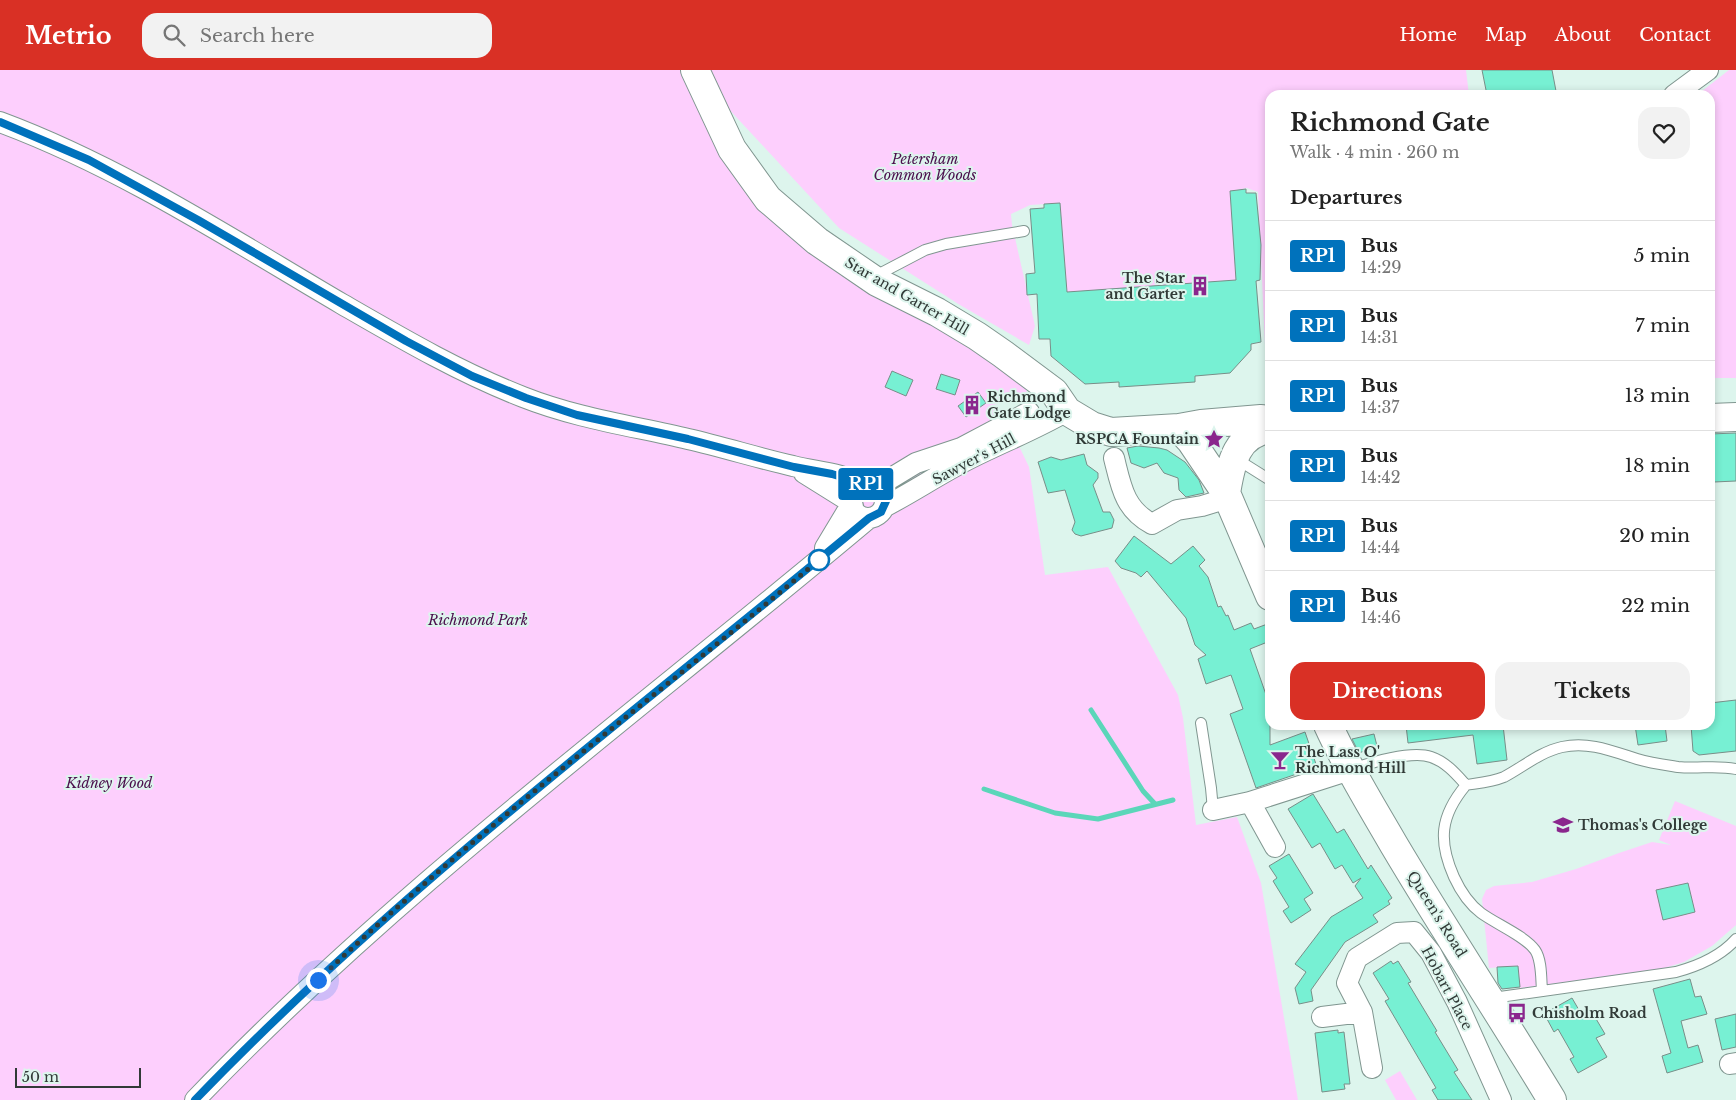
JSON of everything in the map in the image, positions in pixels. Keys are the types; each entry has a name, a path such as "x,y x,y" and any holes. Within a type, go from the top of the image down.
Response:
{"main road":[{"name":"Star and Garter Hill","path":"695,70 732,150 768,199 817,241 877,282 937,312 977,336 1054,392 1067,412"},
{"path":"1067,412 1092,426 1111,432 1265,420"},
{"path":"1715,418 1736,418"},
{"path":"1179,428 1191,441 1227,496 1265,584"},
{"path":"1227,496 1234,458 1241,444 1260,430 1265,430"},
{"name":"Queen's Road","path":"1330,730 1350,770 1434,912 1552,1100"}],"street":[{"path":"1681,90 1708,70"},
{"path":"0,122 89,160 198,220 406,341 472,376 526,398 577,415 688,439 794,467 844,498 861,494 885,495 877,513 858,515 861,494"},
{"name":"Sawyer's Hill","path":"810,568 833,536 846,513 861,494 916,463 961,448 998,414 1009,412 1067,412"},
{"name":"Sawyer's Hill","path":"195,1100 232,1061 361,939 495,823 877,513 968,460 1067,412"},
{"path":"1114,458 1122,494 1134,510 1152,524 1177,510 1202,506 1227,496"},
{"path":"1213,810 1250,802 1350,770"},
{"path":"1250,802 1275,847"},
{"name":"Hobart Place","path":"1372,1068 1362,1012 1347,983 1358,958 1397,933 1414,932 1431,953 1440,969 1501,1100"},
{"path":"1322,1017 1362,1012"}],"lane":[{"path":"877,282 883,272 924,250 946,244 1024,231"},
{"path":"1234,458 1265,477"},
{"path":"1201,723 1213,810"},
{"path":"1542,991 1539,961 1534,949 1475,907 1458,884 1448,862 1443,843 1444,828 1450,809 1457,796 1466,786 1492,782 1532,759 1561,747 1602,748 1657,764 1680,767 1736,769"},
{"path":"1350,770 1380,760 1430,756 1444,763 1455,772 1466,786"},
{"path":"1490,1000 1676,972 1694,967 1736,939"}],"green space":[{"name":"Richmond Park","path":"0,70 686,70 723,148 902,305 1027,384 1026,400 991,405 1018,444 1029,467 1045,575 1108,567 1178,695 1183,718 1196,825 1237,817 1261,883 1298,1100 0,1100"},
{"name":"Petersham Common Woods","path":"709,70 1466,70 1468,90 1265,90 1265,345 1258,192 1247,188 1230,191 1236,280 1067,292 1060,203 1030,205 1011,214 1035,326 1029,345 960,305 839,228 726,106"},
{"path":"1729,70 1736,70 1736,378 1715,378 1715,90 1703,90"},
{"path":"1675,801 1736,826 1736,925 1712,946 1684,962 1658,970 1520,988 1518,966 1489,968 1482,899 1486,890 1494,886 1532,882 1576,869 1652,842 1671,845 1659,840"},
{"path":"1400,1071 1417,1100 1396,1100 1385,1080"}],"building":[{"path":"1482,70 1552,70 1556,90 1486,90"},
{"name":"The Star and Garter","path":"1246,189 1246,193 1256,193 1261,245 1260,280 1256,281 1261,342 1251,344 1251,350 1230,373 1195,376 1195,382 1119,387 1119,382 1085,384 1051,356 1050,339 1039,339 1037,294 1027,295 1026,274 1035,273 1030,209 1044,208 1044,204 1060,203 1067,292 1236,280 1230,191"},
{"path":"892,371 913,380 906,396 885,387"},
{"path":"941,374 960,380 955,395 936,389"},
{"name":"Richmond Gate Lodge","path":"978,392 986,403 966,417 958,406"},
{"path":"1736,433 1736,481 1715,482 1715,434"},
{"path":"1138,446 1167,450 1185,462 1199,480 1204,493 1186,497 1179,490 1178,478 1164,473 1157,463 1144,468 1131,463 1127,448"},
{"path":"1084,454 1087,465 1098,473 1098,478 1093,485 1103,512 1110,512 1114,520 1112,528 1081,536 1075,534 1072,530 1075,522 1065,490 1048,493 1038,462 1051,457 1061,460"},
{"path":"1134,536 1171,564 1193,546 1205,560 1199,566 1208,577 1218,607 1221,606 1226,616 1228,615 1234,630 1251,623 1254,629 1265,625 1265,643 1250,649 1265,692 1265,730 1270,730 1270,745 1305,732 1317,767 1256,788 1230,714 1243,709 1231,675 1206,684 1198,659 1206,655 1195,645 1186,618 1147,571 1141,577 1136,573 1121,568 1115,561"},
{"path":"1736,700 1736,751 1699,755 1693,751 1691,730 1715,730 1715,702"},
{"path":"1407,730 1504,730 1507,760 1477,764 1473,735 1408,743"},
{"path":"1636,730 1666,730 1667,741 1638,745"},
{"path":"1374,734 1377,746 1359,753 1352,739"},
{"path":"1313,794 1337,833 1344,829 1368,869 1371,865 1392,898 1388,901 1390,904 1373,915 1378,922 1345,942 1311,990 1313,1001 1299,1004 1295,988 1306,972 1295,964 1331,917 1363,898 1355,886 1361,878 1353,883 1342,865 1335,869 1320,843 1312,848 1288,809"},
{"path":"1289,854 1313,893 1304,899 1311,910 1291,923 1283,911 1289,907 1273,881 1277,878 1269,866"},
{"path":"1688,883 1695,912 1663,920 1656,890"},
{"path":"1391,961 1393,964 1398,961 1411,982 1408,983 1437,1031 1435,1032 1458,1070 1454,1072 1472,1100 1438,1100 1432,1090 1436,1088 1385,1001 1389,999 1373,973"},
{"path":"1518,966 1520,987 1502,989 1498,983 1497,967"},
{"path":"1690,979 1695,997 1701,996 1707,1014 1681,1021 1688,1048 1698,1045 1703,1062 1667,1073 1662,1056 1671,1053 1653,989"},
{"path":"1572,998 1583,1017 1592,1012 1605,1034 1596,1038 1607,1057 1578,1073 1570,1059 1574,1057 1558,1029 1554,1032 1547,1019 1551,1017 1547,1012"},
{"path":"1736,1014 1736,1047 1722,1050 1715,1019"},
{"path":"1338,1030 1338,1033 1344,1032 1350,1084 1344,1084 1345,1089 1322,1092 1315,1033"}],"waterway":[{"path":"1091,710 1143,791 1155,804"},
{"path":"984,789 1055,813 1098,819 1173,800"}],"bus line":[{"name":"RP1","path":"0,122 89,160 198,220 406,341 472,376 526,398 577,415 688,439 794,467 832,474 855,481 861,485 872,484 878,486 885,495 886,501 881,512 869,518 495,823 361,939 232,1061 195,1100"}],"place":[{"name":"The Star and Garter","path":"1200,286"},
{"name":"Richmond Gate Lodge","path":"972,405"},
{"name":"RSPCA Fountain","path":"1214,439"},
{"name":"The Lass O' Richmond Hill","path":"1280,760"},
{"name":"Thomas's College","path":"1563,825"},
{"name":"Chisholm Road","path":"1517,1013"}],"route":[{"path":"318,980 361,939 495,823 825,555 819,560"}],"park label":[{"name":"Kidney Wood","path":"109,783"}]}
